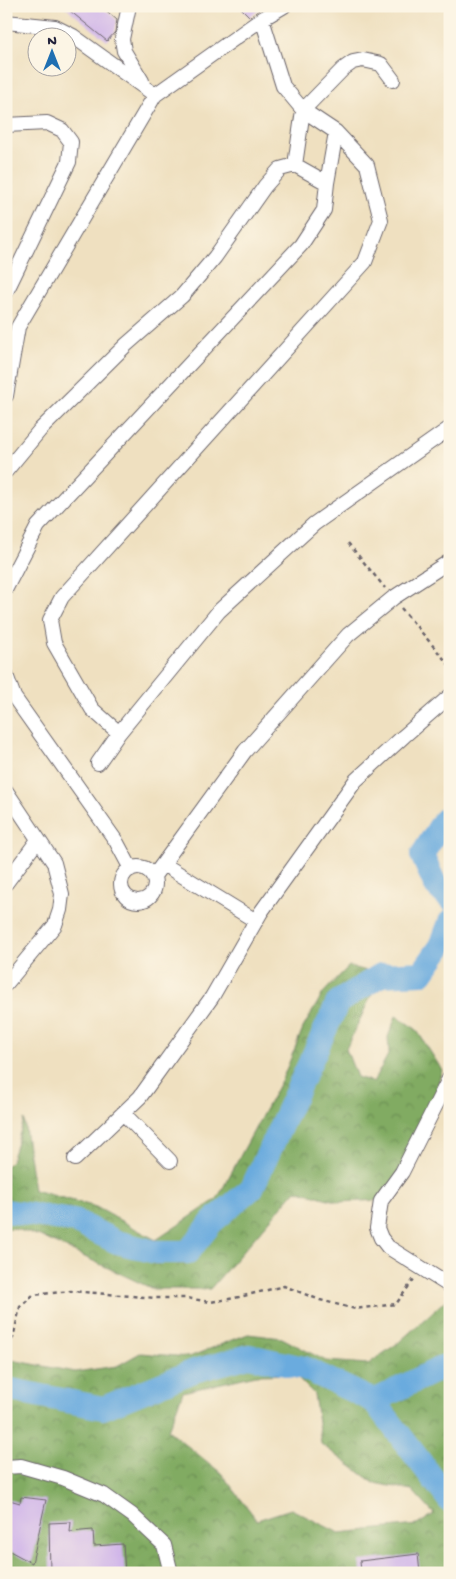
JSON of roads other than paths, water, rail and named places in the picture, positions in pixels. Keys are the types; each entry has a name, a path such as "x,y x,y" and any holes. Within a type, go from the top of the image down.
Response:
{"street":[{"path":"129,6 122,39 124,52 151,92"},
{"path":"6,396 18,327 151,92 284,6"},
{"path":"119,733 92,709 54,643 50,620 62,597 365,262 381,220 367,165 336,132 303,110 283,86 262,19"},
{"path":"6,22 55,27 73,36 151,92"},
{"path":"295,165 303,110 343,69 353,62 363,60 381,64 394,80"},
{"path":"6,125 47,123 62,130 71,142 69,162 6,292"},
{"path":"6,588 38,526 301,245 324,210 336,132"},
{"path":"6,471 53,417 126,345 182,296 215,257 265,186 280,169 295,165 327,183"},
{"path":"98,763 119,733 219,611 314,524 450,428"},
{"path":"154,876 245,751 348,635 394,598 450,561"},
{"path":"6,675 14,697 116,841 131,869"},
{"path":"74,1159 140,1097 212,997 261,912 356,780 450,696"},
{"path":"6,791 54,863 62,894 60,910 55,925 6,984"},
{"path":"6,883 38,840"},
{"path":"163,864 256,921"},
{"path":"139,867 148,870 154,876 155,885 152,893 146,899 137,901 129,898 123,891 121,883 124,874 131,869 139,867"},
{"path":"450,1077 402,1172 380,1201 377,1228 381,1238 388,1246 450,1286"},
{"path":"122,1113 170,1161"},
{"path":"6,1467 21,1466 63,1478 104,1494 132,1515 164,1545 171,1573"}],"waterway":[{"path":"450,815 442,823 422,855 436,886 450,899"},
{"path":"6,1211 74,1221 117,1242 155,1252 188,1252 212,1222 252,1188 338,1002 381,975 422,973 441,946 450,922"},
{"path":"6,1389 103,1408 194,1371 249,1356 304,1368 374,1401 443,1367 450,1368"},
{"path":"374,1401 450,1501"}]}
